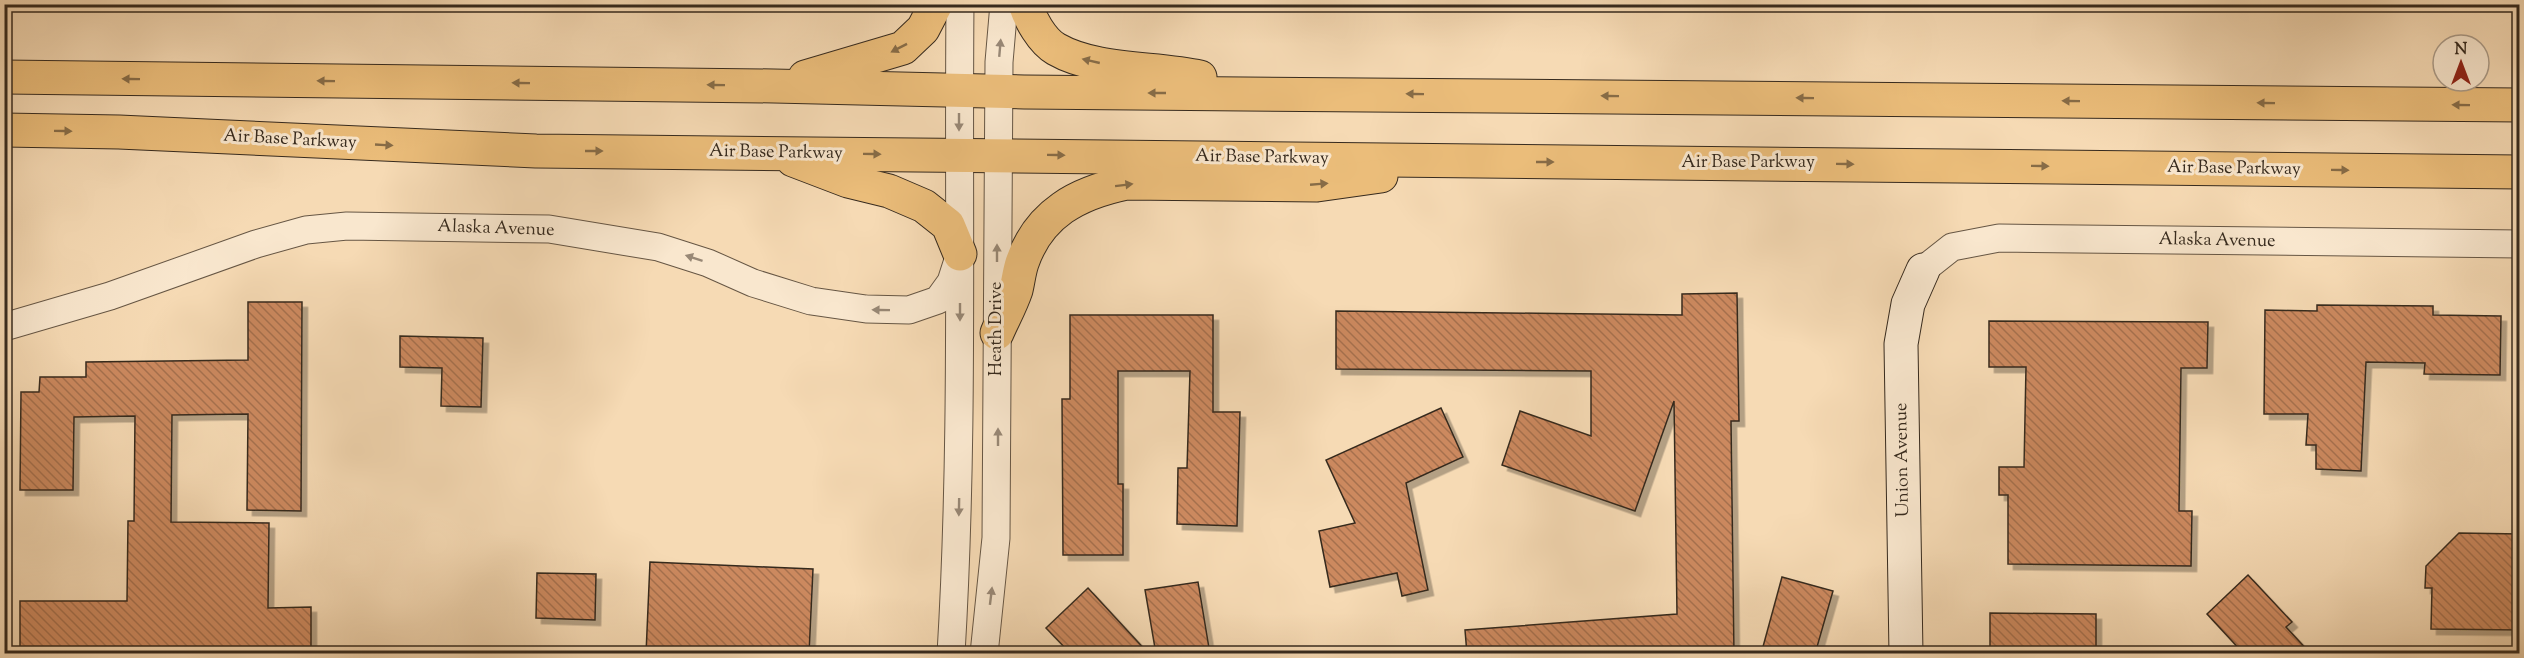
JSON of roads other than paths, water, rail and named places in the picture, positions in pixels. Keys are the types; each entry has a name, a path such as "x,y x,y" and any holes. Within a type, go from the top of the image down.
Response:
{"main road":[{"path":"774,86 903,48 923,29 936,4"},
{"path":"1024,4 1038,29 1054,48 1078,58 1104,64 1176,72 1272,93"},
{"path":"4,77 774,86 999,91 2520,105"},
{"name":"Air Base Parkway","path":"4,130 119,132 536,151 2520,172"},
{"path":"772,152 848,181 889,191 924,206 948,225 960,254"},
{"path":"997,333 1015,292 1023,262 1037,233 1052,215 1071,201 1098,189 1126,183 1317,185 1487,161"}],"street":[{"name":"Heath Drive","path":"951,654 959,493 960,4"},
{"name":"Heath Drive","path":"984,654 996,538 998,155 1004,4"},
{"name":"Alaska Avenue","path":"4,327 110,296 256,244 306,230 347,226 549,229 613,239 658,247 708,263 753,283 812,301 866,309 909,310 938,300 951,282 960,254"},
{"name":"Alaska Avenue","path":"1923,270 1952,247 1999,238 2520,244"},
{"name":"Union Avenue","path":"1906,654 1901,344 1908,304 1923,270"}]}
